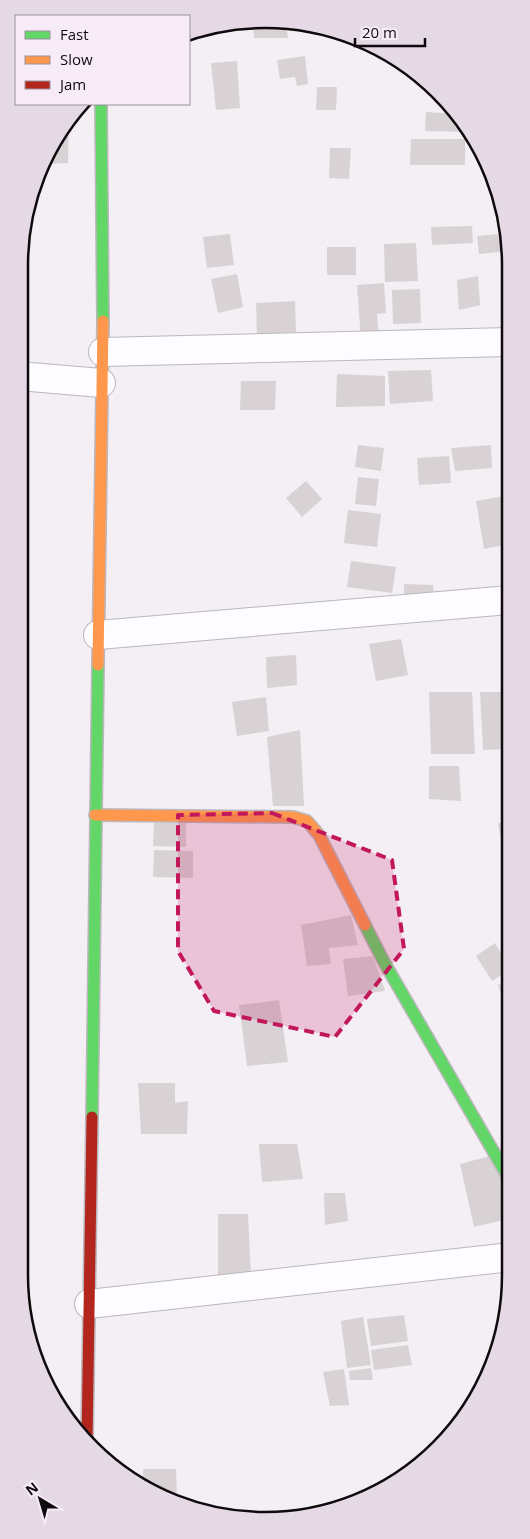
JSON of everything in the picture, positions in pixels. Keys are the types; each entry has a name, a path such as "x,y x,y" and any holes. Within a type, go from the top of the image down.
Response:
{"street":[{"path":"87,1432 101,383 103,352 101,105"},
{"path":"103,352 502,342"},
{"path":"28,377 101,383"},
{"path":"98,636 502,601"},
{"path":"95,815 293,817 307,820 319,835 384,962 502,1166"},
{"path":"89,1304 502,1258"}],"highlighted area":[{"path":"272,813 392,860 404,949 335,1037 214,1011 178,951 178,815"}],"building":[{"path":"253,28 287,29 288,38 254,38"},
{"path":"305,56 308,84 297,86 295,77 280,79 277,60"},
{"path":"237,61 240,108 216,110 211,63"},
{"path":"317,87 337,87 336,110 316,110"},
{"path":"426,112 448,113 461,132 425,131"},
{"path":"69,132 68,163 50,164"},
{"path":"411,139 465,139 465,165 410,165"},
{"path":"330,148 351,148 349,179 329,178"},
{"path":"472,226 473,243 432,245 431,227"},
{"path":"230,234 234,265 207,268 203,237"},
{"path":"500,234 502,252 479,254 477,236"},
{"path":"416,243 418,281 385,282 384,244"},
{"path":"327,247 356,247 356,275 327,275"},
{"path":"237,274 243,307 218,313 211,279"},
{"path":"478,276 480,305 459,310 457,280"},
{"path":"384,283 386,313 377,314 379,339 361,340 357,285"},
{"path":"420,289 421,323 393,324 392,290"},
{"path":"295,301 296,332 257,334 256,303"},
{"path":"431,370 433,401 390,404 388,371"},
{"path":"337,374 385,376 385,406 336,407"},
{"path":"241,381 276,381 275,410 240,410"},
{"path":"358,445 384,448 381,471 355,467"},
{"path":"491,445 492,468 455,471 451,448"},
{"path":"449,456 451,483 419,485 417,458"},
{"path":"358,477 379,479 376,506 355,504"},
{"path":"306,481 322,499 302,517 286,498"},
{"path":"502,496 502,546 484,549 476,501"},
{"path":"348,510 381,514 377,547 344,543"},
{"path":"351,561 396,567 392,593 347,587"},
{"path":"404,584 433,585 435,614 405,615"},
{"path":"401,639 408,675 376,681 369,644"},
{"path":"296,655 297,685 267,688 266,657"},
{"path":"429,692 472,692 475,754 431,754"},
{"path":"480,692 502,692 502,749 483,750"},
{"path":"266,697 269,731 237,736 232,702"},
{"path":"300,730 304,806 273,806 267,737"},
{"path":"429,766 459,766 461,801 429,799"},
{"path":"502,822 502,846 498,823"},
{"path":"154,823 186,823 186,847 153,846"},
{"path":"154,850 193,851 193,878 153,877"},
{"path":"351,915 358,945 329,948 331,964 307,966 301,925"},
{"path":"495,943 502,954 502,975 492,981 476,956"},
{"path":"373,956 385,991 348,996 343,959"},
{"path":"502,983 502,995 498,985"},
{"path":"279,1000 288,1062 247,1066 239,1005"},
{"path":"138,1083 175,1083 175,1103 188,1101 187,1134 141,1134"},
{"path":"259,1144 297,1144 303,1179 262,1182"},
{"path":"502,1153 502,1220 474,1227 460,1164"},
{"path":"324,1193 345,1193 348,1221 325,1225"},
{"path":"218,1214 248,1214 251,1277 218,1281"},
{"path":"404,1315 408,1341 371,1346 367,1319"},
{"path":"363,1317 371,1365 347,1368 341,1321"},
{"path":"408,1345 412,1365 374,1370 371,1350"},
{"path":"371,1368 373,1380 350,1380 349,1371"},
{"path":"344,1369 349,1405 330,1406 323,1372"},
{"path":"143,1469 176,1469 177,1494 160,1487 143,1478"}],"traffic: fast":[{"path":"101,105 103,321"},
{"path":"92,1117 98,665"},
{"path":"365,925 384,962 502,1166"}],"traffic: slow":[{"path":"98,665 103,321"},
{"path":"95,815 293,817 307,821 319,835 365,925"}],"traffic: jam":[{"path":"87,1432 92,1117"}]}
